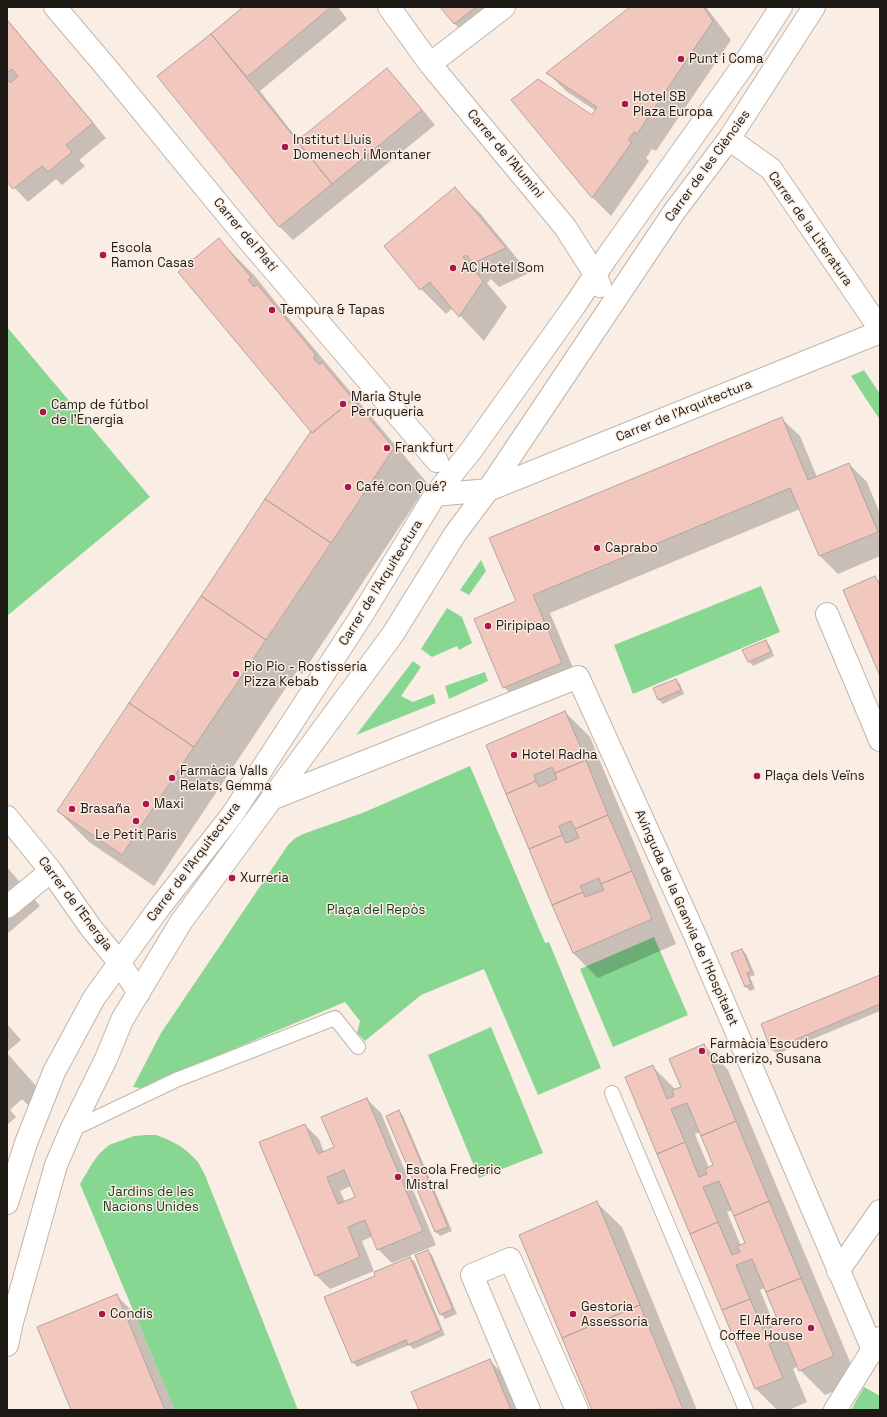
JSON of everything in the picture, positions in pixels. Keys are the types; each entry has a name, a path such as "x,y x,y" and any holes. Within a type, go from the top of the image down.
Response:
{"street":[{"name":"Carrer del Platí","path":"55,7 244,235 437,461"},
{"name":"Carrer de l'Alumini","path":"389,7 430,64 565,227 595,274 604,315"},
{"path":"430,64 504,7"},
{"path":"595,274 743,66 781,7"},
{"name":"Carrer de les Ciències","path":"604,315 674,212 729,139 815,8"},
{"path":"729,139 743,66"},
{"name":"Carrer de la Literatura","path":"729,139 771,169 880,331"},
{"name":"Carrer de l'Arquitectura","path":"7,1203 26,1143 54,1072 94,998 159,908 232,815 362,615 435,495 470,452 575,305 595,274"},
{"name":"Carrer de l'Arquitectura","path":"7,1345 12,1322 56,1165 71,1130 106,1059 122,1020 181,922 393,634 455,534 488,490 604,315"},
{"name":"Carrer de l'Arquitectura","path":"435,495 488,490 880,331"},
{"path":"826,614 880,740"},
{"name":"Avinguda de la Granvia de l'Hospitalet","path":"271,799 578,677 694,933 838,1271 876,1344 835,1410"},
{"name":"Carrer de l'Energia","path":"7,817 51,871 91,928 120,962 139,993"},
{"path":"7,907 51,871"},
{"path":"838,1271 880,1211"},
{"path":"529,1410 472,1274 510,1259 577,1410"}],"lane":[{"path":"71,1130 176,1080 334,1018 358,1047"},
{"path":"612,1093 746,1410"}],"green space":[{"name":"Camp de fútbol de l'Energia","path":"7,327 150,497 7,616"},
{"path":"864,370 880,394 880,420 851,376"},
{"path":"481,560 486,571 469,595 460,590"},
{"path":"761,586 780,632 633,694 614,645"},
{"path":"447,608 462,617 472,643 459,650 457,646 432,657 421,649"},
{"path":"413,661 421,667 401,696 413,702 433,694 436,703 356,735"},
{"path":"485,672 488,681 449,699 445,686"},
{"name":"Plaça del Repòs","path":"470,766 545,943 549,942 601,1068 538,1095 484,969 421,995 365,1041 357,1033 360,1021 345,1002 141,1088 133,1087 161,1033 288,845 294,839 303,834 365,812"},
{"path":"654,937 688,1015 613,1047 580,969"},
{"path":"491,1027 543,1153 479,1178 428,1055"},
{"name":"Jardins de les Nacions Unides","path":"156,1135 169,1140 188,1152 198,1162 205,1175 298,1410 175,1410 80,1184 93,1162 109,1145 134,1136"},
{"path":"864,1387 880,1396 880,1410 851,1410"}],"building":[{"path":"243,7 331,7 247,77 211,34"},
{"path":"440,7 476,7 454,24"},
{"name":"Hotel SB Plaza Europa","path":"630,7 703,7 713,21 637,134 634,132 628,140 632,142 592,198 511,100 538,79 592,115 597,107 546,73"},
{"path":"7,20 93,123 66,145 72,152 48,172 42,166 13,189 7,182 7,79 10,83 18,76 12,69 7,73"},
{"path":"211,34 332,184 279,227 157,76"},
{"path":"387,68 422,110 332,184 297,141"},
{"path":"455,187 506,248 473,263 466,255 463,257 483,281 459,317 430,282 420,290 384,246"},
{"path":"219,238 251,277 248,280 254,287 257,284 316,355 313,358 320,365 322,362 353,399 312,433 178,272"},
{"path":"353,399 394,448 331,543 265,499 311,431 312,433"},
{"path":"782,417 808,480 849,463 878,532 819,556 790,488 533,595 562,663 503,688 474,619 516,601 489,538"},
{"path":"265,499 331,543 266,640 201,596"},
{"path":"875,576 880,585 880,676 843,590"},
{"path":"201,596 266,640 194,747 129,703"},
{"path":"766,640 771,652 748,662 742,650"},
{"path":"676,679 681,690 658,700 653,688"},
{"path":"129,703 194,747 122,855 57,811"},
{"path":"565,711 586,760 555,773 552,767 534,775 536,781 506,794 486,745"},
{"path":"586,760 608,815 575,829 571,821 559,826 562,835 529,849 506,794 536,781 539,787 557,779 555,773"},
{"path":"608,815 632,871 601,884 599,878 580,886 583,892 552,905 529,849 562,835 566,843 579,838 575,829"},
{"path":"632,871 652,919 573,953 552,905 583,892 585,897 604,890 601,884"},
{"path":"742,949 751,971 747,973 751,984 745,987 731,953"},
{"path":"880,975 880,1004 771,1050 761,1024"},
{"path":"704,1044 736,1121 701,1136 687,1103 671,1109 685,1142 657,1154 625,1077 653,1065 667,1099 674,1096 672,1090 681,1087 669,1059"},
{"path":"367,1098 423,1231 377,1250 365,1220 348,1227 360,1257 315,1276 259,1142 305,1124 318,1154 334,1147 321,1117","holes":["344,1170 355,1197 338,1204 327,1177"]},
{"path":"399,1110 448,1227 435,1232 386,1116"},
{"path":"736,1121 769,1201 734,1216 719,1181 703,1187 718,1222 690,1234 657,1154 685,1142 699,1177 707,1174 705,1169 713,1165 701,1136"},
{"path":"597,1201 640,1305 562,1338 519,1235"},
{"path":"769,1201 801,1278 766,1292 752,1259 736,1265 750,1299 722,1310 690,1234 718,1222 732,1255 740,1252 737,1246 745,1243 734,1216"},
{"path":"428,1250 453,1309 440,1315 415,1255"},
{"path":"410,1257 441,1330 408,1345 406,1340 352,1363 324,1297 375,1276 374,1272"},
{"path":"801,1278 834,1356 799,1371 785,1337 769,1344 783,1378 755,1389 722,1310 750,1299 765,1334 772,1331 770,1325 778,1321 766,1292"},
{"path":"117,1294 165,1410 71,1410 37,1327"},
{"path":"640,1305 683,1409 592,1410 562,1338"},
{"path":"490,1359 511,1410 419,1410 411,1392"}],"place":[{"name":"Punt i Coma","path":"681,59"},
{"name":"Hotel SB Plaza Europa","path":"625,104"},
{"name":"Institut Lluís Domenech i Montaner","path":"285,147"},
{"name":"Escola Ramon Casas","path":"103,255"},
{"name":"AC Hotel Som","path":"453,268"},
{"name":"Tempura & Tapas","path":"272,310"},
{"name":"Maria Style Perruqueria","path":"343,404"},
{"name":"Camp de fútbol de l'Energia","path":"43,412"},
{"name":"Frankfurt","path":"387,448"},
{"name":"Café con Qué?","path":"348,487"},
{"name":"Caprabo","path":"597,548"},
{"name":"Piripipao","path":"488,626"},
{"name":"Pio Pio - Rostisseria Pizza Kebab","path":"236,674"},
{"name":"Hotel Radha","path":"514,755"},
{"name":"Plaça dels Veïns","path":"757,776"},
{"name":"Farmàcia Valls Relats, Gemma","path":"172,778"},
{"name":"Maxi","path":"146,804"},
{"name":"Brasaña","path":"72,809"},
{"name":"Le Petit Paris","path":"136,821"},
{"name":"Xurreria","path":"232,878"},
{"name":"Farmàcia Escudero Cabrerizo, Susana","path":"702,1051"},
{"name":"Escola Frederic Mistral","path":"398,1177"},
{"name":"Condis","path":"102,1314"},
{"name":"Gestoria Assessoria","path":"573,1314"},
{"name":"El Alfarero Coffee House","path":"811,1328"}]}
